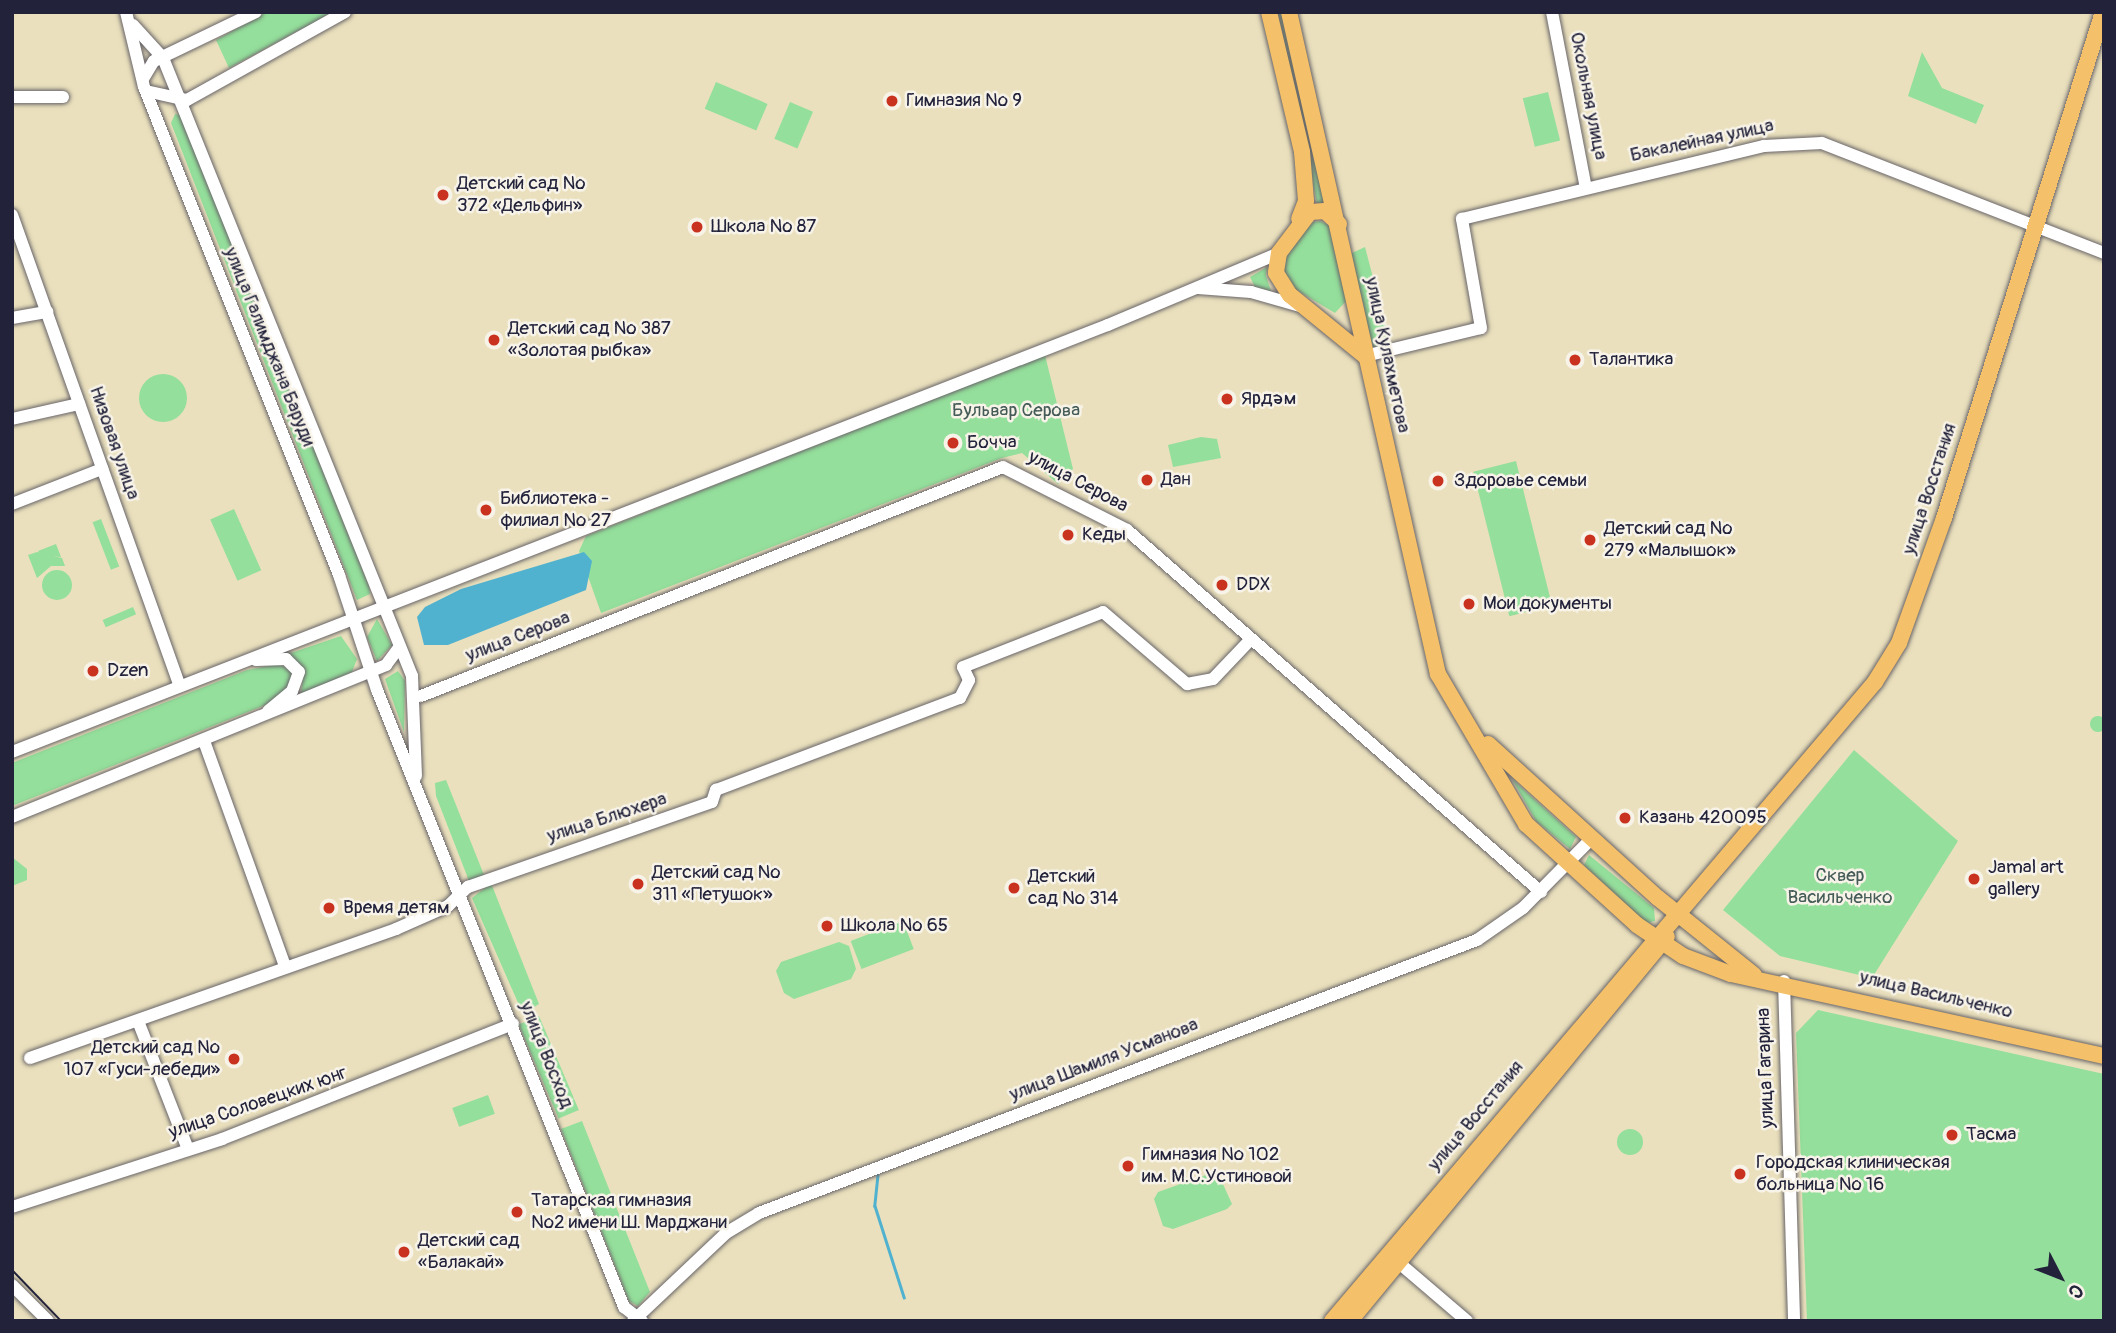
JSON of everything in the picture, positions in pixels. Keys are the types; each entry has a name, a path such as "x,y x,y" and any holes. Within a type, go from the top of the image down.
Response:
{"main road":[{"path":"1269,12 1302,152 1306,201 1297,225 1279,253 1282,286 1365,356"},
{"name":"улица Кулахметова","path":"1289,12 1339,223 1365,356 1438,674 1451,704 1498,770 1521,817 1567,865 1658,940"},
{"name":"улица Восстания","path":"1332,1321 1393,1258 1875,682 1899,643 2037,228 2102,12"},
{"path":"1297,225 1319,209 1339,223"},
{"path":"1308,310 1344,314 1353,297"},
{"name":"улица Кулахметова","path":"1451,704 1591,839 1678,916"},
{"path":"1678,916 1758,978"},
{"name":"улица Васильченко","path":"1658,940 1683,956 1758,978 1784,981 2104,1056"},
{"name":"улица Восстания","path":"1350,1321 1393,1258"}],"street":[{"path":"256,12 147,66 144,85 178,100 219,86 223,77 345,12"},
{"name":"Окольная улица","path":"1552,12 1586,188"},
{"name":"улица Галимджана Баруди","path":"126,13 163,58 380,607"},
{"name":"улица Галимджана Баруди","path":"126,13 144,85 353,618"},
{"path":"12,97 63,97"},
{"name":"Бакалейная улица","path":"1365,356 1481,328 1462,219 1709,156 1807,141 2104,253"},
{"name":"Низовая улица","path":"13,218 178,685"},
{"path":"12,752 1198,288 1279,253"},
{"path":"1198,288 1251,292 1308,310"},
{"path":"12,318 47,312"},
{"path":"12,419 79,404"},
{"name":"улица Серова","path":"421,696 1003,467 1127,530 1249,641 1541,892"},
{"path":"12,504 102,469"},
{"name":"улица Восход","path":"380,607 412,676 420,796"},
{"name":"улица Блюхера","path":"30,1058 138,1021 284,963 396,929 460,894 614,832 640,831 712,802 716,790 960,698 969,680 963,667 1103,612 1187,684 1213,679 1249,641"},
{"name":"улица Восход","path":"353,618 370,672 624,1307 637,1319"},
{"path":"12,817 258,720 386,666 399,648"},
{"path":"234,663 280,657 299,672 292,691 258,720"},
{"path":"204,741 284,963"},
{"name":"улица Шамиля Усманова","path":"637,1319 726,1233 759,1213 1476,940 1541,892 1591,839"},
{"name":"улица Гагарина","path":"1784,981 1794,1321"},
{"path":"138,1021 188,1149"},
{"name":"улица Соловецких юнг","path":"12,1207 188,1149 513,1024"},
{"path":"1393,1258 1467,1321"},
{"path":"12,1284 48,1321"}],"green space":[{"path":"267,12 333,12 229,68 216,40"},
{"path":"1278,12 1285,12 1328,203 1317,203"},
{"path":"1922,52 1942,88 1984,105 1976,124 1908,96"},
{"path":"716,82 768,104 756,131 705,109"},
{"path":"1548,92 1560,141 1535,147 1523,98"},
{"path":"790,102 813,112 797,149 774,139"},
{"path":"175,114 181,115 369,586 370,594 357,600 171,123"},
{"path":"1320,221 1329,225 1348,299 1335,313 1285,283 1281,258 1309,223"},
{"path":"1365,247 1391,346 1372,347 1350,254"},
{"path":"1267,267 1266,276 1271,291 1255,287 1250,277"},
{"name":"Бульвар Серова","path":"1045,355 1073,469 1058,484 1022,453 1002,458 601,613 579,551 586,536"},
{"path":"163,374 172,375 180,381 186,389 186,407 180,415 172,421 163,422 154,421 146,415 140,407 139,398 140,389 146,381 154,375"},
{"path":"1201,437 1217,439 1221,458 1173,467 1168,445"},
{"path":"1516,461 1552,606 1509,616 1473,472"},
{"path":"234,509 261,570 237,581 210,520"},
{"path":"101,519 119,567 111,570 93,522"},
{"path":"56,544 61,557 40,555 38,551"},
{"path":"37,552 62,558 65,566 51,566 37,578 28,555"},
{"path":"57,570 68,574 72,585 68,596 57,600 46,596 42,585 46,574"},
{"path":"133,607 136,614 106,627 103,620"},
{"path":"377,619 392,645 377,661 367,637"},
{"path":"341,636 357,659 352,672 301,694 304,668 285,655"},
{"path":"278,664 294,672 289,691 263,706 12,806 12,763 247,670"},
{"path":"398,671 405,681 404,732 385,679"},
{"path":"2098,716 2104,718 2104,730 2098,732 2092,730 2090,724 2092,718"},
{"name":"Сквер Васильченко","path":"1854,750 1958,841 1872,978 1780,956 1723,910"},
{"path":"1512,779 1576,837 1570,849 1536,821"},
{"path":"446,780 484,875 469,881 436,796 435,783"},
{"path":"1589,855 1654,908 1655,921 1646,923 1584,865"},
{"path":"12,857 27,869 27,880 12,886"},
{"path":"491,883 539,1004 523,1014 472,898"},
{"path":"903,921 914,949 861,969 851,941"},
{"path":"839,942 849,946 856,969 851,979 794,999 784,993 776,971 781,962"},
{"name":"Тасма","path":"1818,1010 2104,1074 2104,1321 1807,1321 1796,1033"},
{"path":"539,1016 579,1110 559,1118 519,1025"},
{"path":"488,1095 495,1114 459,1127 452,1108"},
{"path":"582,1121 650,1292 638,1306 629,1301 561,1129"},
{"path":"1630,1129 1639,1133 1643,1142 1639,1151 1630,1155 1621,1151 1617,1142 1621,1133"},
{"path":"1217,1171 1232,1204 1227,1209 1173,1229 1163,1226 1154,1199 1158,1192"}],"water":[{"path":"584,552 592,561 586,590 448,645 424,645 417,617 425,607 461,589"}],"waterway":[{"path":"878,1175 875,1206 904,1297"}],"tram line":[{"path":"12,1270 61,1321"}],"place":[{"name":"Гимназия № 9","path":"892,101"},
{"name":"Детский сад № 372 «Дельфин»","path":"443,195"},
{"name":"Школа № 87","path":"697,227"},
{"name":"Детский сад № 387 «Золотая рыбка»","path":"494,340"},
{"name":"Талантика","path":"1575,360"},
{"name":"Ярдәм","path":"1227,399"},
{"name":"Бочча","path":"953,443"},
{"name":"Дан","path":"1147,480"},
{"name":"Здоровье семьи","path":"1438,481"},
{"name":"Библиотека - филиал № 27","path":"486,510"},
{"name":"Кеды","path":"1068,535"},
{"name":"Детский сад № 279 «Малышок»","path":"1590,540"},
{"name":"DDX","path":"1222,585"},
{"name":"Мои документы","path":"1469,604"},
{"name":"Dzen","path":"93,671"},
{"name":"Казань 420095","path":"1625,818"},
{"name":"Jamal art gallery","path":"1974,879"},
{"name":"Детский сад № 311 «Петушок»","path":"638,884"},
{"name":"Детский сад № 314","path":"1014,888"},
{"name":"Время детям","path":"329,908"},
{"name":"Школа № 65","path":"827,926"},
{"name":"Детский сад № 107 «Гуси-лебеди»","path":"234,1059"},
{"name":"Тасма","path":"1952,1135"},
{"name":"Гимназия № 102 им. М.С.Устиновой","path":"1128,1166"},
{"name":"Городская клиническая больница № 16","path":"1740,1174"},
{"name":"Татарская гимназия №2 имени Ш. Марджани","path":"517,1212"},
{"name":"Детский сад «Балакай»","path":"404,1252"}]}
